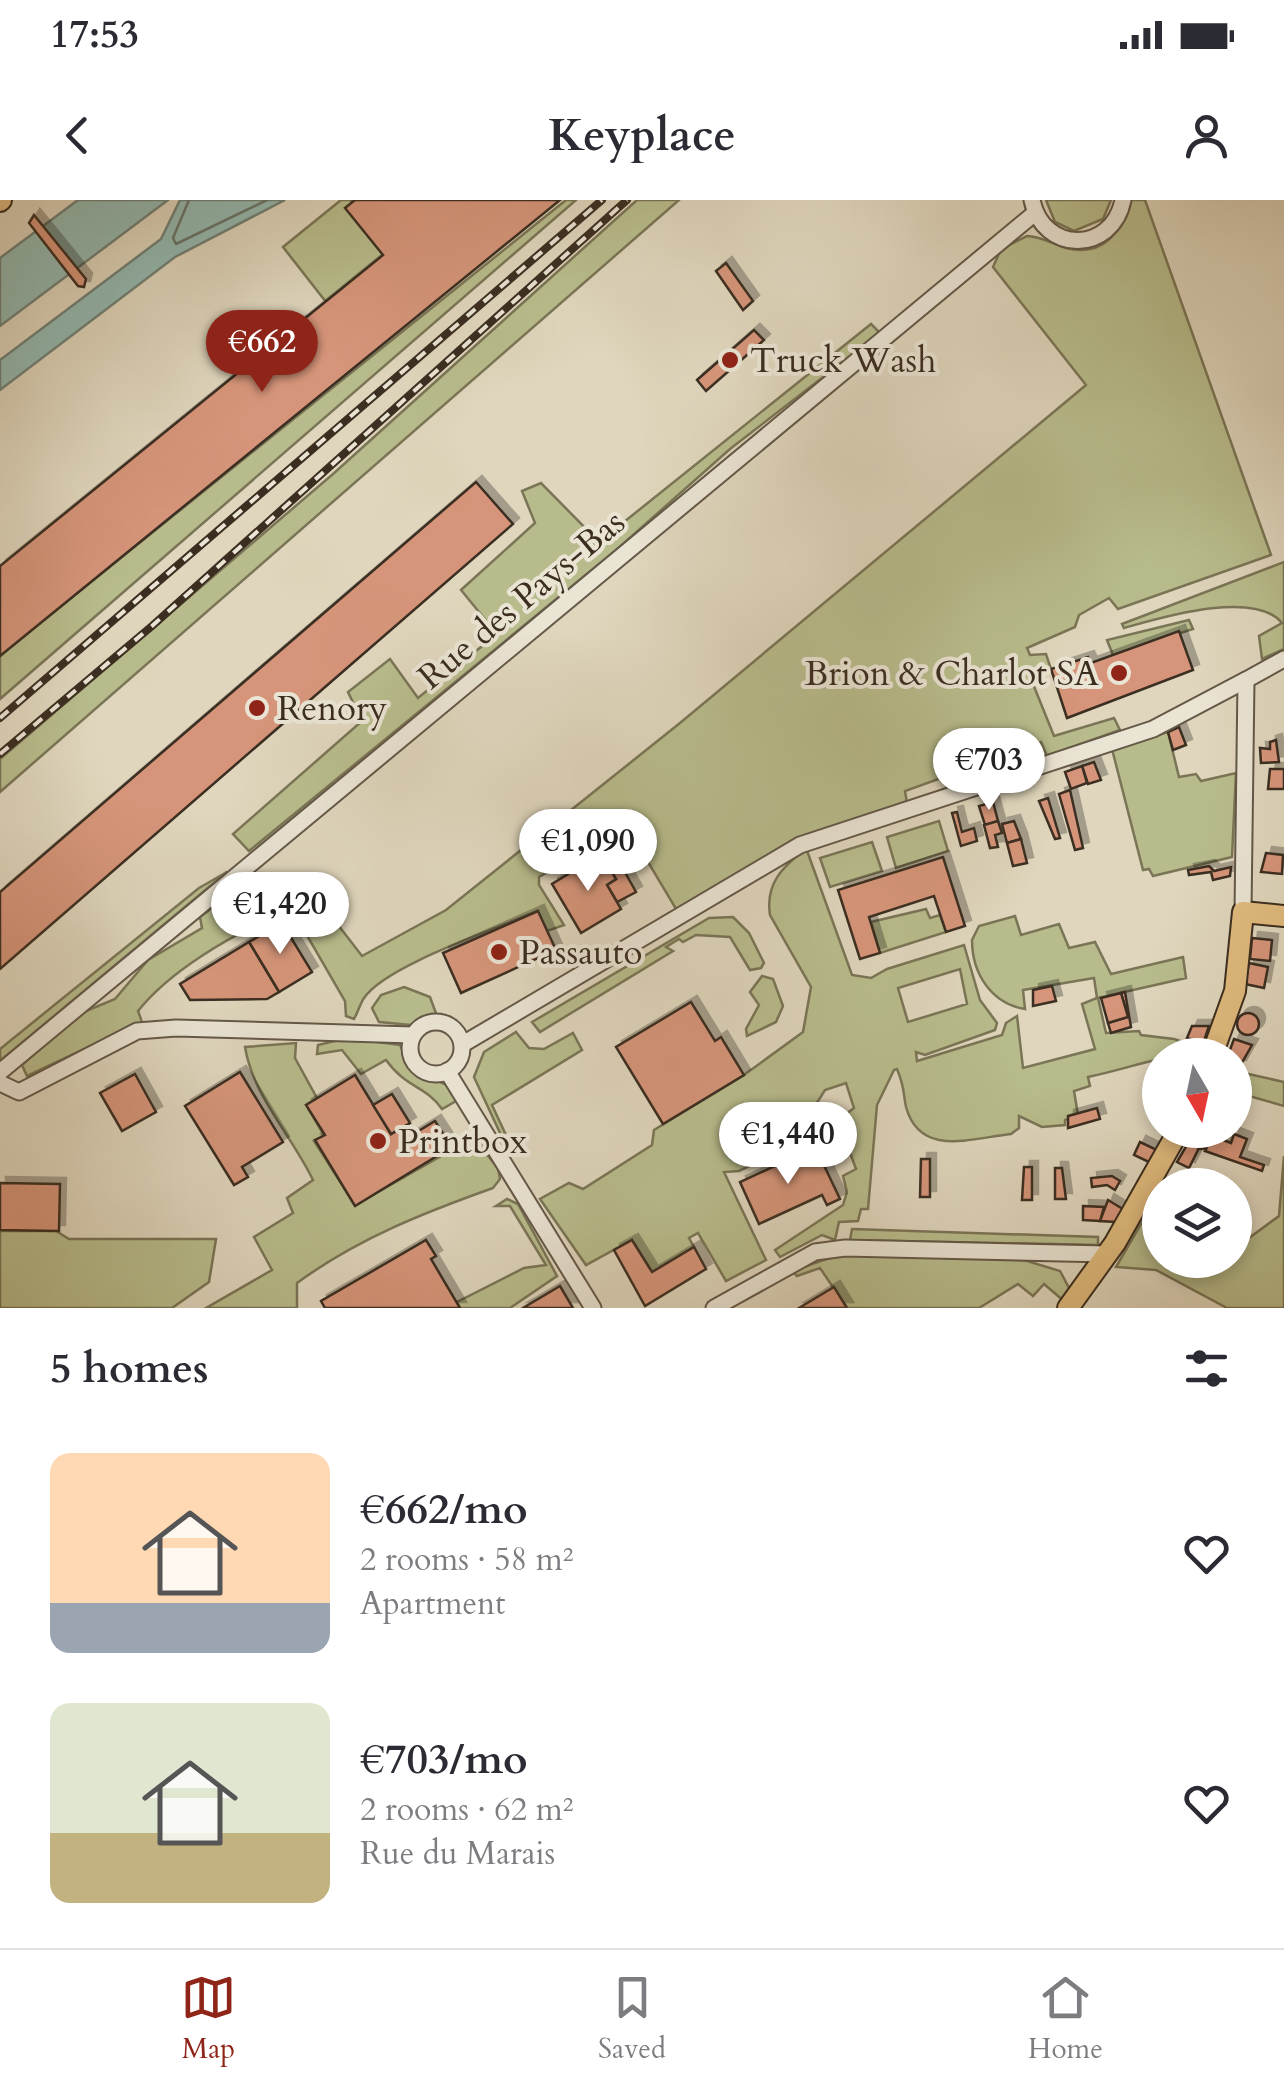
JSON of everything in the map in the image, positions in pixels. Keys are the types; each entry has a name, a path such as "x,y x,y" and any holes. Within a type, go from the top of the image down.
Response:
{"main road":[{"path":"1218,1038 1235,991 1243,912 1284,916"},
{"path":"1068,1308 1107,1254 1169,1148"}],"street":[{"name":"Rue des Pays-Bas","path":"0,1072 1034,206 1054,236 1083,242 1110,229 1123,200"},
{"path":"463,1044 454,1028 440,1022 424,1024 413,1035 411,1056 420,1068 433,1074 448,1071 458,1062 463,1044 800,845 1154,729 1284,659"},
{"path":"1243,912 1246,680"},
{"path":"0,1083 19,1092 137,1031 166,1028 413,1035"},
{"path":"448,1071 593,1308"},
{"path":"714,1308 815,1252 845,1248 1107,1254"}],"green space":[{"path":"341,200 358,200 388,253 326,302 283,247"},
{"path":"566,200 576,200 0,699 0,655"},
{"path":"637,200 679,200 0,792 0,759 333,474"},
{"path":"1046,200 1111,200 1103,219 1074,231 1055,222"},
{"path":"1128,200 1145,200 1271,555 1118,609 1109,598 1079,615 1075,627 1027,648 1030,655 1046,654 1051,669 1031,679 1054,736 1114,718 1120,730 1047,756 1041,742 905,791 907,803 676,909 632,835 617,833 539,877 539,885 564,925 547,931 537,911 444,949 376,986 364,998 354,1019 346,1016 345,1001 301,925 275,917 183,969 138,1011 142,1022 27,1076 22,1065 79,1014 115,999 148,960 202,928 200,917 242,886 264,895 315,895 362,956 446,910 680,723 1086,385 993,267 1001,249 1027,236 1079,250 1100,245 1116,232"},
{"path":"871,324 880,333 730,449 615,551 249,851 233,834 362,721 348,692 390,659 418,698 497,634 461,590 535,523 522,491 541,483 599,542"},
{"path":"1284,562 1284,649 1262,659 1259,636 1282,623 1269,613 1251,608 1206,609 1124,628 1122,624"},
{"path":"1189,620 1193,629 1113,655 1107,640"},
{"path":"1168,732 1179,777 1196,774 1201,781 1236,773 1232,857 1153,876 1149,869 1143,870 1112,749"},
{"path":"939,821 948,851 896,868 887,837"},
{"path":"872,842 882,871 830,887 820,858"},
{"path":"806,848 852,975 871,978 887,969 964,945 980,1000 997,1023 995,1030 925,1055 916,1052 917,1061 1002,1035 1006,1023 1017,1016 1023,1068 1095,1049 1082,1004 1097,998 1094,978 1023,990 1025,1009 1003,1001 986,985 976,964 972,940 979,926 1015,916 1021,935 1059,924 1069,948 1095,942 1111,974 1183,957 1186,978 1098,998 1106,1033 1139,1031 1141,1035 1166,1038 1142,1038 1142,1063 1088,1077 1090,1086 1074,1091 1078,1115 1065,1120 1065,1125 1042,1127 1019,1116 1019,1128 1011,1134 964,1141 935,1139 913,1123 900,1076 894,1070 877,1105 868,1209 861,1209 858,1221 839,1222 835,1240 822,1235 780,1257 775,1250 843,1205 847,1192 843,1176 856,1169 848,1147 835,1151 828,1138 844,1129 842,1117 854,1108 846,1083 825,1090 813,1109 810,1106 787,1119 798,1143 739,1171 724,1172 766,1260 726,1281 698,1233 689,1238 694,1247 652,1272 632,1240 586,1265 540,1199 569,1183 583,1189 652,1145 654,1130 744,1075 803,1032 811,987 770,915 770,894 783,869","holes":["960,969 967,1004 908,1022 898,988"]},
{"path":"227,872 0,1061 0,1049 199,888"},
{"path":"926,909 930,918 940,915 946,932 880,953 871,922"},
{"path":"733,917 749,933 764,963 761,968 750,970 730,937 696,935 683,942 679,939 666,947 673,951 540,1032 532,1022 709,918"},
{"path":"762,976 773,979 783,1006 776,1022 747,1036 746,1029 759,1005 750,992"},
{"path":"404,987 430,997 437,1016 411,1025 379,1022 372,1008 381,995"},
{"path":"516,1032 529,1048 544,1049 573,1033 582,1050 492,1105 505,1133 501,1135 474,1077 484,1052"},
{"path":"347,1038 400,1045 413,1072 445,1084 458,1100 442,1109 386,1060 361,1074 342,1050 317,1054 318,1045"},
{"path":"296,1043 295,1058 318,1100 308,1108 325,1137 314,1141 355,1205 473,1138 498,1168 500,1179 493,1188 391,1228 320,1267 297,1283 297,1308 206,1308 272,1270 254,1237 293,1213 287,1198 313,1180 264,1099 245,1047"},
{"path":"1252,1075 1284,1082 1284,1106 1252,1097"},
{"path":"1284,1156 1284,1308 1227,1308 1171,1278 1252,1278 1252,1236 1279,1216"},
{"path":"507,1199 518,1204 557,1276 510,1308 460,1308 457,1302 524,1268 546,1265 510,1206 496,1206"},
{"path":"1142,1222 1142,1269 1116,1267"},
{"path":"852,1229 1098,1237 1098,1245 850,1240"},
{"path":"0,1231 56,1231 69,1239 216,1239 209,1282 172,1308 0,1308"},
{"path":"841,1254 1024,1260 1060,1271 1069,1288 1065,1302 1044,1284 1033,1296 1018,1284 979,1308 847,1308 820,1268 797,1276 792,1271"}],"water":[{"path":"78,200 168,200 0,326 0,258"},
{"path":"180,200 285,200 175,257 0,390 0,360 161,239"}],"building":[{"path":"355,200 560,200 0,656 0,566 383,255 345,208"},
{"path":"34,215 86,279 84,287 78,286 29,223"},
{"path":"726,263 753,301 743,310 716,271"},
{"name":"Truck Wash","path":"754,330 764,340 706,391 697,380"},
{"name":"Renory","path":"476,482 513,524 0,969 0,892"},
{"name":"Brion & Charlot SA","path":"1179,631 1193,670 1067,718 1051,669 1088,657 1091,663"},
{"path":"1179,727 1186,745 1173,750 1168,732"},
{"path":"1276,740 1279,762 1261,763 1260,748 1270,749 1270,742"},
{"path":"1094,762 1101,780 1088,784 1082,766"},
{"path":"1082,766 1087,783 1071,789 1065,772"},
{"path":"1270,769 1284,769 1284,789 1268,789"},
{"path":"1070,790 1083,848 1075,850 1059,794"},
{"path":"1048,798 1060,838 1055,839 1039,801"},
{"path":"993,802 998,821 985,825 979,806"},
{"path":"957,812 962,832 974,828 977,841 961,846 952,813"},
{"path":"998,821 1002,833 995,835 998,847 990,848 984,825"},
{"path":"1014,821 1021,839 1007,843 1002,824"},
{"path":"1021,839 1027,863 1013,866 1007,843"},
{"path":"612,849 636,892 617,902 607,885 616,879 601,854"},
{"path":"1266,853 1283,855 1282,874 1261,872"},
{"path":"601,854 616,879 607,885 621,909 581,933 552,884"},
{"path":"943,857 965,926 946,932 934,896 869,917 880,953 860,959 838,890"},
{"path":"1209,866 1214,871 1231,867 1230,876 1213,880 1211,872 1189,875 1188,870"},
{"name":"Passauto","path":"538,911 556,950 461,993 443,953"},
{"path":"282,923 312,972 279,992 249,942"},
{"path":"1252,938 1272,940 1270,961 1250,959"},
{"path":"249,942 279,992 267,999 190,1000 180,984"},
{"path":"1249,963 1268,967 1264,988 1245,984"},
{"path":"1052,986 1056,1001 1033,1006 1033,990"},
{"path":"1125,992 1131,1027 1111,1033 1108,1023 1128,1017 1121,993"},
{"path":"1121,993 1128,1017 1108,1023 1101,998"},
{"path":"691,1002 715,1041 721,1037 744,1075 663,1124 616,1047"},
{"path":"1248,1013 1256,1016 1256,1032 1248,1035 1240,1032 1237,1024 1240,1016"},
{"path":"1192,1026 1209,1026 1205,1038 1187,1038"},
{"path":"240,1072 283,1142 242,1167 248,1177 234,1185 185,1106"},
{"path":"135,1074 156,1112 122,1131 100,1093"},
{"name":"Printbox","path":"355,1075 391,1134 401,1128 407,1138 435,1121 446,1138 439,1141 445,1151 355,1206 315,1140 325,1135 306,1105"},
{"path":"392,1094 410,1123 391,1134 373,1105"},
{"path":"1097,1108 1100,1119 1068,1128 1068,1116"},
{"path":"811,1109 816,1119 792,1129 788,1120"},
{"path":"1140,1142 1142,1148 1157,1150 1151,1163 1134,1155"},
{"path":"1185,1148 1199,1148 1189,1168 1177,1162"},
{"path":"1244,1148 1240,1157 1264,1165 1262,1171 1205,1151"},
{"path":"803,1153 807,1163 820,1157 840,1199 827,1205 822,1195 759,1224 740,1182"},
{"path":"921,1159 930,1159 930,1197 920,1197"},
{"path":"1024,1167 1032,1167 1032,1200 1022,1200"},
{"path":"1055,1168 1062,1168 1066,1199 1055,1199"},
{"path":"1112,1176 1120,1181 1115,1190 1107,1185 1092,1187 1091,1178"},
{"path":"0,1183 60,1184 59,1231 0,1230"},
{"path":"1108,1200 1126,1211 1115,1222 1100,1221"},
{"path":"1083,1206 1104,1207 1100,1221 1083,1220"},
{"path":"426,1240 436,1256 431,1259 460,1308 325,1308 321,1301"},
{"path":"632,1240 652,1272 694,1247 706,1269 645,1306 614,1250"},
{"path":"560,1286 573,1308 523,1308"},
{"path":"834,1287 847,1308 799,1308"}],"railway":[{"path":"0,718 602,200"},
{"path":"0,754 152,626 627,200"}],"place":[{"name":"Truck Wash","path":"730,360"},
{"name":"Brion & Charlot SA","path":"1119,673"},
{"name":"Renory","path":"257,708"},
{"name":"Passauto","path":"499,952"},
{"name":"Printbox","path":"378,1141"}]}
